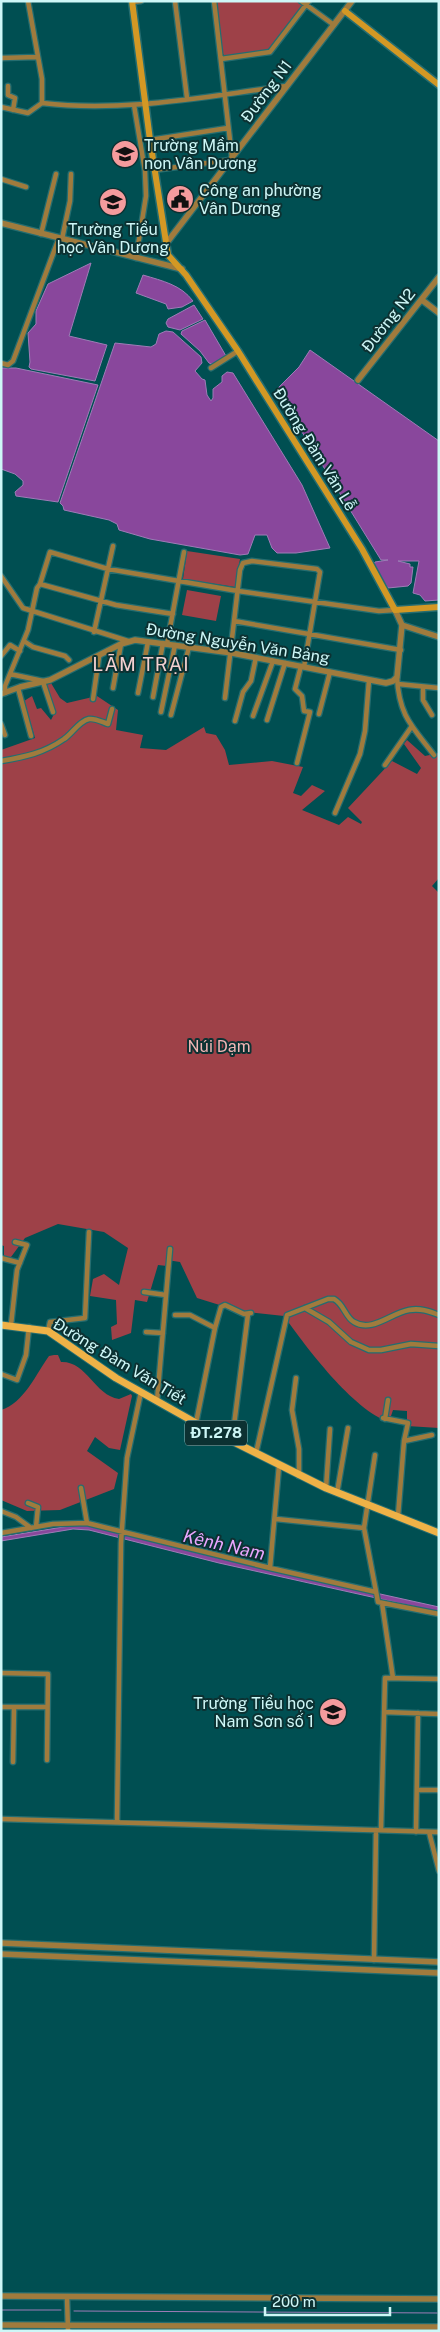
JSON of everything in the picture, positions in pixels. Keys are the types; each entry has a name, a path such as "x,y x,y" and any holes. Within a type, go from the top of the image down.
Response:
{"main road":[{"path":"132,2 165,245"},
{"path":"345,11 439,85"},
{"name":"Đường Đàm Văn Lễ","path":"165,245 168,255 182,269 238,351 362,549 395,610"},
{"path":"395,610 439,607"},
{"name":"Đường Đàm Văn Tiết","path":"1,1325 29,1327 48,1331 116,1378 196,1423 299,1476 439,1533"}],"street":[{"path":"28,1 42,79 42,103"},
{"path":"132,2 141,1"},
{"path":"175,1 187,98"},
{"path":"154,170 231,159 214,1"},
{"path":"301,1 308,3 334,25"},
{"name":"Đường N1","path":"165,245 352,1"},
{"path":"221,59 270,52 308,3"},
{"path":"1,58 37,57"},
{"path":"8,86 8,95 15,98 13,110"},
{"path":"1,108 28,113 42,103 77,106 134,105 287,86"},
{"path":"134,105 145,171 146,196 136,258"},
{"path":"150,140 228,128"},
{"path":"41,234 56,174"},
{"path":"1,363 6,365 13,361 66,226 71,174"},
{"path":"1,179 26,188"},
{"path":"1,223 182,269"},
{"name":"Đường N2","path":"358,380 439,277"},
{"path":"422,300 439,313"},
{"path":"211,368 238,351"},
{"path":"94,632 113,546"},
{"path":"3,694 34,612 37,588 50,552 108,569 238,591 379,611 395,610 402,625 398,697 404,715 434,755"},
{"path":"153,696 173,614 184,552"},
{"path":"225,698 232,653 240,570 245,562 317,569 320,572 310,635 294,689 302,696 304,711 310,712 297,763"},
{"path":"1,576 19,605 34,612 94,632 128,641"},
{"path":"40,584 116,605 173,614"},
{"path":"234,621 401,650"},
{"path":"402,625 439,637"},
{"path":"24,641 32,647 65,656 69,660"},
{"name":"Đường Nguyễn Văn Bảng","path":"3,694 18,688 44,682 99,657 128,641 232,653 386,683 398,680"},
{"path":"138,693 148,642"},
{"path":"112,688 121,644"},
{"path":"1,656 10,645 20,651"},
{"path":"160,712 175,645"},
{"path":"171,714 189,647"},
{"path":"93,699 99,657"},
{"path":"235,721 243,692 251,681 256,657"},
{"path":"253,716 273,661"},
{"path":"267,720 286,663"},
{"path":"319,714 330,672"},
{"path":"10,674 44,682 53,712"},
{"path":"335,813 360,754 365,731 369,680"},
{"path":"398,680 423,687 439,688"},
{"path":"423,687 423,700 432,715"},
{"path":"18,688 31,736"},
{"path":"1,761 20,759 46,750 64,740 78,726 89,719 108,724 112,709"},
{"path":"1,724 4,735"},
{"path":"385,765 412,726"},
{"path":"48,1331 50,1322 85,1318 89,1232"},
{"path":"11,1325 20,1263 27,1245 15,1242"},
{"path":"157,1401 170,1249"},
{"path":"1,1258 20,1263"},
{"path":"144,1292 166,1295"},
{"path":"256,1453 284,1321 287,1315 334,1299 341,1304 352,1321 364,1324 375,1324 410,1309 423,1310 439,1315"},
{"path":"196,1423 215,1328 222,1305 250,1313 232,1441"},
{"path":"304,1308 329,1322 351,1342 369,1350 381,1350 411,1344 439,1346"},
{"path":"175,1314 190,1315 215,1328"},
{"path":"1,1374 17,1380 26,1355 29,1327"},
{"path":"146,1332 163,1333"},
{"path":"296,1378 292,1410 299,1448 299,1476"},
{"path":"117,1822 121,1543 127,1458 141,1392"},
{"path":"388,1400 384,1419 408,1423 404,1441 398,1516"},
{"path":"337,1493 348,1428"},
{"path":"326,1488 330,1430"},
{"path":"404,1441 432,1435"},
{"path":"375,1455 366,1504 364,1528 393,1678"},
{"path":"270,1568 280,1466"},
{"path":"81,1488 87,1522"},
{"path":"28,1503 38,1507 34,1528"},
{"path":"1,1510 34,1528"},
{"path":"276,1518 364,1528"},
{"path":"1,1534 70,1522 87,1522 270,1568 376,1592"},
{"path":"380,1603 439,1614"},
{"path":"1,1673 48,1674 47,1760"},
{"path":"374,1960 385,1678 439,1679"},
{"path":"1,1707 47,1707"},
{"path":"13,1762 14,1707"},
{"path":"384,1712 439,1714"},
{"path":"416,1832 418,1713"},
{"path":"417,1790 439,1790"},
{"path":"1,1819 439,1832"},
{"path":"429,1832 439,1871"},
{"path":"1,1943 439,1962"},
{"path":"69,1946 69,1957"},
{"path":"1,1954 439,1973"},
{"path":"1,2296 67,2298 439,2299"},
{"path":"67,2298 68,2326"},
{"path":"1,2325 439,2327"}],"green space":[{"path":"215,1 299,1 303,6 270,50 225,56 222,53"},
{"path":"187,551 240,559 235,587 183,579"},
{"path":"187,590 221,596 216,621 182,615"},
{"name":"Núi Dạm","path":"51,683 60,698 67,703 97,696 118,710 116,730 143,735 140,748 166,750 204,727 206,733 216,735 225,750 229,765 272,761 303,767 293,793 301,796 312,785 325,791 302,810 339,825 348,817 361,824 362,822 348,808 392,761 417,774 421,768 404,744 407,740 425,756 439,753 439,878 432,886 439,893 439,1428 407,1426 407,1411 393,1410 389,1422 375,1415 360,1405 331,1376 284,1316 239,1311 197,1298 180,1262 167,1260 167,1266 158,1265 147,1302 135,1300 131,1333 112,1340 111,1327 117,1324 116,1300 90,1296 93,1279 104,1274 119,1285 128,1248 104,1232 58,1224 25,1238 11,1257 4,1257 4,1246 1,1245 1,750 35,738 24,701 32,696 37,709 41,708 51,720 54,714 45,685"},
{"path":"58,1355 61,1362 70,1363 78,1367 110,1396 119,1399 131,1394 132,1396 120,1450 109,1448 95,1437 87,1451 118,1473 114,1489 60,1510 27,1511 1,1500 1,1410 23,1395 49,1356"}],"shaded area":[{"path":"91,263 69,336 107,345 95,381 31,369 29,367 28,333 36,324 36,311 48,284"},
{"path":"143,275 177,287 193,301 182,307 168,309 166,304 136,293"},
{"path":"194,305 203,319 180,330 168,327 166,323 168,319"},
{"path":"205,320 226,356 214,365 209,363 200,351 181,334 182,331"},
{"path":"166,331 173,332 201,357 202,363 195,371 205,380 207,395 211,401 213,389 222,382 222,376 227,372 233,373 302,485 330,548 296,553 277,553 272,548 267,535 255,535 248,554 240,555 150,539 119,530 117,524 109,520 64,510 60,503 115,343 151,347 156,344 159,334"},
{"path":"310,350 439,441 439,600 425,601 420,595 413,593 419,561 398,561 410,564 410,567 413,567 411,583 408,586 388,588 373,565 375,562 388,560 381,560 276,390 299,367"},
{"path":"1,368 16,368 98,385 58,502 16,496 15,492 23,485 23,481 15,474 1,469"},
{"name":"Kênh Nam","path":"82,1524 222,1559 439,1607 439,1612 219,1563 89,1530 73,1529 1,1541 1,1537"}],"waterway":[{"path":"1,2310 61,2310"},
{"path":"74,2311 437,2313"}],"place":[{"name":"Trường Mầm non Vân Dương","path":"125,154"},
{"name":"Công an phường Vân Dương","path":"180,199"},
{"name":"Trường Tiểu học Vân Dương","path":"113,202"},
{"name":"Trường Tiểu học Nam Sơn số 1","path":"333,1712"}],"district":[{"name":"LÃM TRẠI","path":"141,664"}]}
